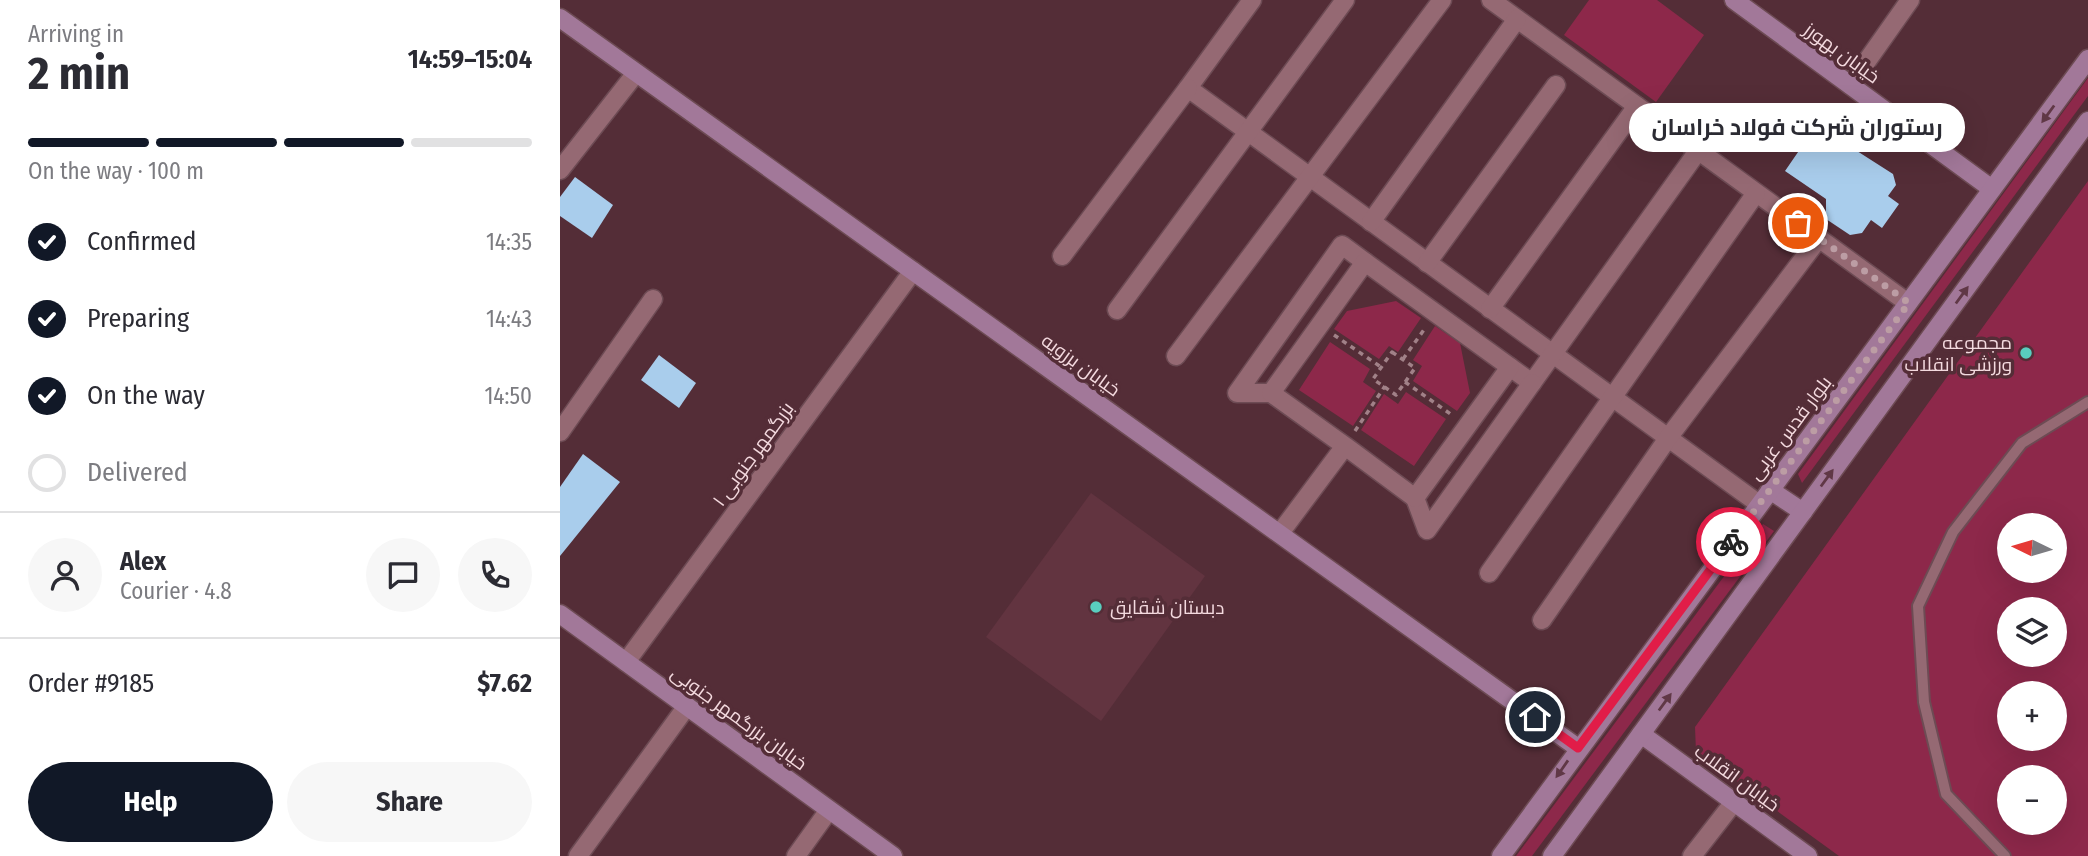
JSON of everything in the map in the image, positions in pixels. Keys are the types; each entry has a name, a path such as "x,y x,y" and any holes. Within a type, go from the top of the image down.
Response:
{"main road":[{"name":"خیابان بهورز","path":"1734,0 1992,189"},
{"name":"خیابان برزویه","path":"560,18 1578,748"},
{"name":"بلوار قدس غربی","path":"1501,856 2088,59"},
{"path":"1552,856 2088,121"},
{"path":"1764,497 1803,512"},
{"name":"خیابان بزرگمهر جنوبی","path":"560,614 893,856"},
{"name":"خیابان انقلاب","path":"1642,734 1808,856"}],"street":[{"path":"1062,256 1252,0"},
{"path":"1117,310 1345,0"},
{"path":"1176,356 1442,0"},
{"path":"1491,0 1909,303"},
{"path":"1850,85 1910,0"},
{"path":"1371,222 1517,19"},
{"path":"560,170 636,72"},
{"path":"1427,263 1556,85"},
{"path":"1188,89 1668,438 1764,497"},
{"path":"1490,309 1637,106"},
{"path":"1532,383 1342,245 1237,393 1271,393 1345,446 1415,498 1427,530 1698,151"},
{"path":"1489,573 1756,193"},
{"path":"1542,620 1668,438 1819,238"},
{"path":"1271,393 1365,262"},
{"name":"بزرگمهر جنوبی ۱","path":"626,662 914,271"},
{"path":"560,432 653,299"},
{"path":"1415,498 1510,367"},
{"path":"1280,533 1345,446"},
{"path":"578,856 687,706"},
{"path":"1692,856 1734,802"},
{"path":"796,856 830,810"}],"lane":[{"path":"2006,856 1947,794 1924,702 1918,606 1953,532 2022,443 2088,402"}],"path":[{"path":"1403,359 1436,313"},
{"path":"1319,325 1381,368"},
{"path":"1392,352 1403,359 1415,368 1396,395 1373,379 1392,352"},
{"path":"1405,382 1467,425"},
{"path":"1345,446 1385,386"}],"shaded area":[{"path":"1589,0 1657,0 1704,35 1656,102 1564,35"},
{"path":"2088,78 2088,96 1802,483 1798,474"},
{"name":"مجموعه ورزشی انقلاب","path":"2088,181 2088,856 1839,856 1696,752 1695,727"},
{"path":"1396,301 1421,318 1398,352 1389,346 1379,359 1334,329 1347,311"},
{"path":"1435,326 1460,343 1470,393 1457,411 1413,381 1422,366 1413,360"},
{"path":"1330,342 1370,369 1363,382 1376,391 1353,426 1299,390"},
{"path":"1406,392 1446,419 1414,466 1361,430 1384,394 1398,404"},
{"name":"دبستان شقایق","path":"1091,493 1205,576 1101,721 986,637"},
{"path":"1763,524 1774,531 1532,856 1516,856"}],"building":[{"path":"1827,110 1866,138 1857,151 1893,174 1896,185 1888,196 1899,204 1882,228 1871,220 1862,233 1850,235 1826,219 1826,199 1785,171"},
{"path":"575,177 613,205 592,238 560,216 560,197"},
{"path":"659,355 696,383 679,408 641,380"},
{"path":"583,454 620,482 560,556 560,487"}],"way so far":[{"path":"1731,542 1909,303 1798,223"}],"place":[{"name":"رستوران شرکت فولاد خراسان","path":"1798,223"},
{"name":"مجموعه ورزشی انقلاب","path":"2026,353"},
{"name":"دبستان شقایق","path":"1096,607"}],"route":[{"path":"1535,717 1578,748 1731,542"}]}
